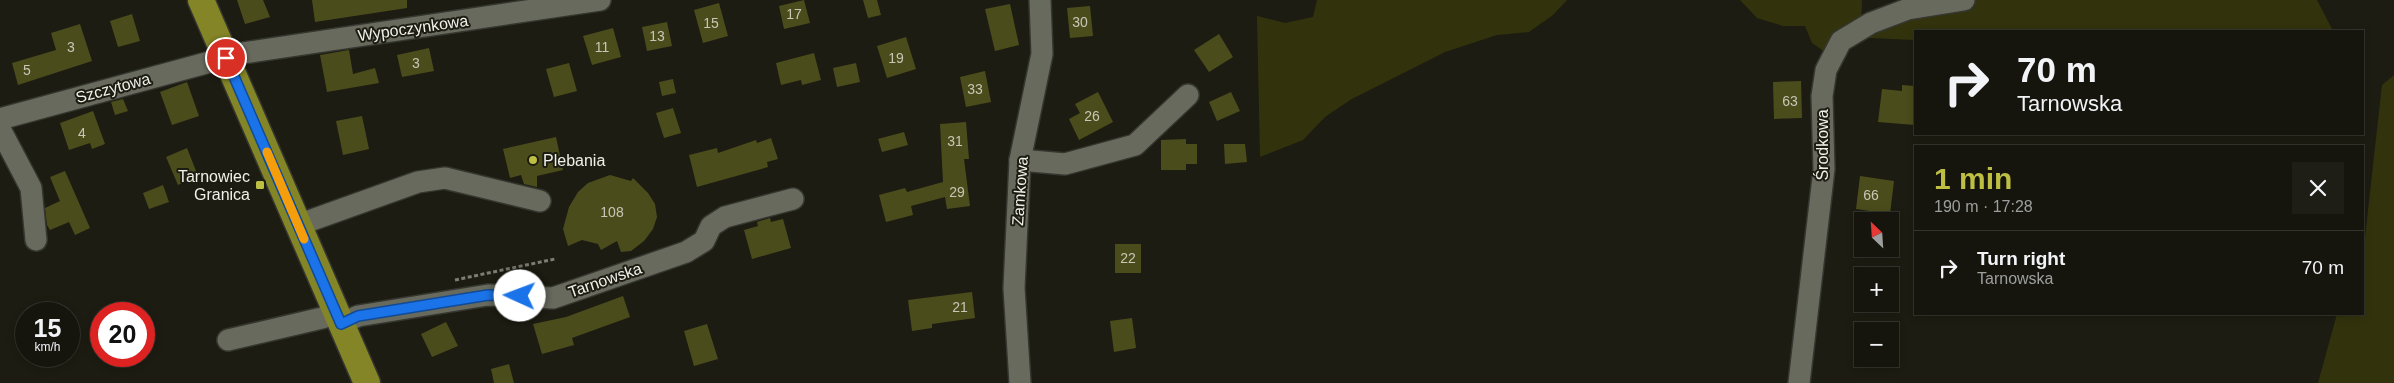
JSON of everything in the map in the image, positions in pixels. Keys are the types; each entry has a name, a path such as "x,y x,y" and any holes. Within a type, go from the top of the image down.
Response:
{"main road":[{"path":"201,0 367,383"}],"street":[{"name":"Wypoczynkowa","path":"226,58 269,49 600,0"},
{"name":"Zamkowa","path":"1020,383 1014,288 1020,160 1042,54 1040,0"},
{"name":"Środkowa","path":"1799,383 1824,169 1822,96 1826,70 1841,41 1871,23 1908,10 1964,0"},
{"name":"Szczytowa","path":"0,118 226,58"},
{"path":"1020,160 1065,164 1135,145 1188,95"},
{"path":"0,129 30,188 36,240"},
{"path":"298,225 418,182 436,178 446,178 540,201"},
{"name":"Tarnowska","path":"228,340 322,318 358,316 488,295 552,298 686,252 704,241 711,226 725,217 793,199"}],"shaded area":[{"path":"1317,0 1567,0 1553,15 1529,32 1497,35 1445,52 1350,100 1325,117 1303,140 1260,157 1257,16 1285,23 1313,17"},
{"path":"1740,0 1862,0 1861,28 1912,0 2317,0 2332,30 1914,30 1914,40 1847,37 1832,57 1812,43 1805,26 1783,26 1757,18"},
{"path":"2394,75 2394,383 2318,383 2337,315 2364,315 2364,246 2382,85"}],"building":[{"path":"237,0 263,0 270,17 245,24"},
{"path":"312,0 407,0 407,8 315,22"},
{"path":"804,0 810,23 784,29 779,6"},
{"path":"863,0 877,0 881,15 868,18"},
{"path":"719,3 728,36 703,43 694,10"},
{"path":"1010,4 1019,45 995,51 985,9"},
{"path":"1090,6 1093,36 1070,38 1067,8"},
{"path":"132,14 140,41 118,47 110,21"},
{"path":"667,22 672,46 647,51 642,27"},
{"path":"80,24 92,61 18,85 12,63 56,50 51,33"},
{"path":"613,28 621,57 592,65 583,36"},
{"path":"1219,34 1233,57 1209,72 1194,50"},
{"path":"906,37 916,69 887,78 877,46"},
{"path":"429,48 434,71 402,77 397,55"},
{"path":"349,50 353,74 375,68 379,83 327,92 320,55"},
{"path":"814,53 821,80 802,85 801,80 781,85 776,63"},
{"path":"569,63 577,91 554,97 546,69"},
{"path":"856,63 860,82 837,87 833,68"},
{"path":"985,71 991,102 966,107 960,77"},
{"path":"673,79 676,93 662,96 659,82"},
{"path":"1801,81 1802,118 1774,119 1773,82"},
{"path":"187,82 199,116 172,125 160,92"},
{"path":"1902,85 1914,86 1914,125 1878,122 1882,89 1902,91"},
{"path":"1098,92 1113,122 1079,140 1069,119 1080,113 1075,104"},
{"path":"1231,92 1240,111 1217,121 1209,102"},
{"path":"123,99 128,111 115,115 111,102"},
{"path":"673,108 681,133 664,138 656,113"},
{"path":"93,111 105,144 92,149 90,143 69,150 60,123"},
{"path":"362,116 369,149 343,155 336,121"},
{"path":"966,122 969,159 964,159 970,206 947,209 945,197 911,206 913,215 886,222 879,195 905,188 907,192 943,182 940,124"},
{"path":"904,132 908,145 882,152 878,139"},
{"name":"Plebania","path":"556,137 563,170 537,176 537,187 524,184 521,175 510,178 503,149"},
{"path":"771,138 778,159 767,162 768,167 697,187 689,155 717,148 718,153 756,140 757,143"},
{"path":"1186,139 1186,144 1197,144 1197,164 1186,164 1186,170 1161,170 1161,140"},
{"path":"1224,144 1245,144 1247,162 1225,164"},
{"path":"187,148 198,176 178,185 166,157"},
{"path":"65,171 90,228 75,235 69,222 50,230 47,225 45,208 60,201 50,177"},
{"path":"610,175 631,181 633,178 648,193 655,204 657,217 653,229 644,241 631,251 621,252 617,241 601,250 598,244 582,240 568,246 563,229 569,207 578,192 588,183"},
{"path":"1860,176 1894,181 1890,212 1856,209"},
{"path":"163,185 169,202 149,209 143,193"},
{"path":"770,218 771,222 783,219 791,248 752,259 744,230 758,226 757,222"},
{"path":"1115,244 1141,244 1141,273 1115,273"},
{"path":"972,292 975,318 932,324 932,328 912,331 908,300"},
{"path":"623,296 630,317 572,338 574,345 542,354 533,324 566,317"},
{"path":"1132,318 1136,348 1114,352 1110,321"},
{"path":"446,322 458,346 432,357 421,334"},
{"path":"707,324 718,359 694,366 684,331"},
{"path":"509,364 514,383 494,383 491,369"}],"slow traffic":[{"path":"267,152 304,239"}],"place":[{"name":"Plebania","path":"533,160"},
{"name":"Tarnowiec Granica","path":"260,185"}],"route":[{"path":"226,58 341,324 358,316 488,295 520,296"}]}
